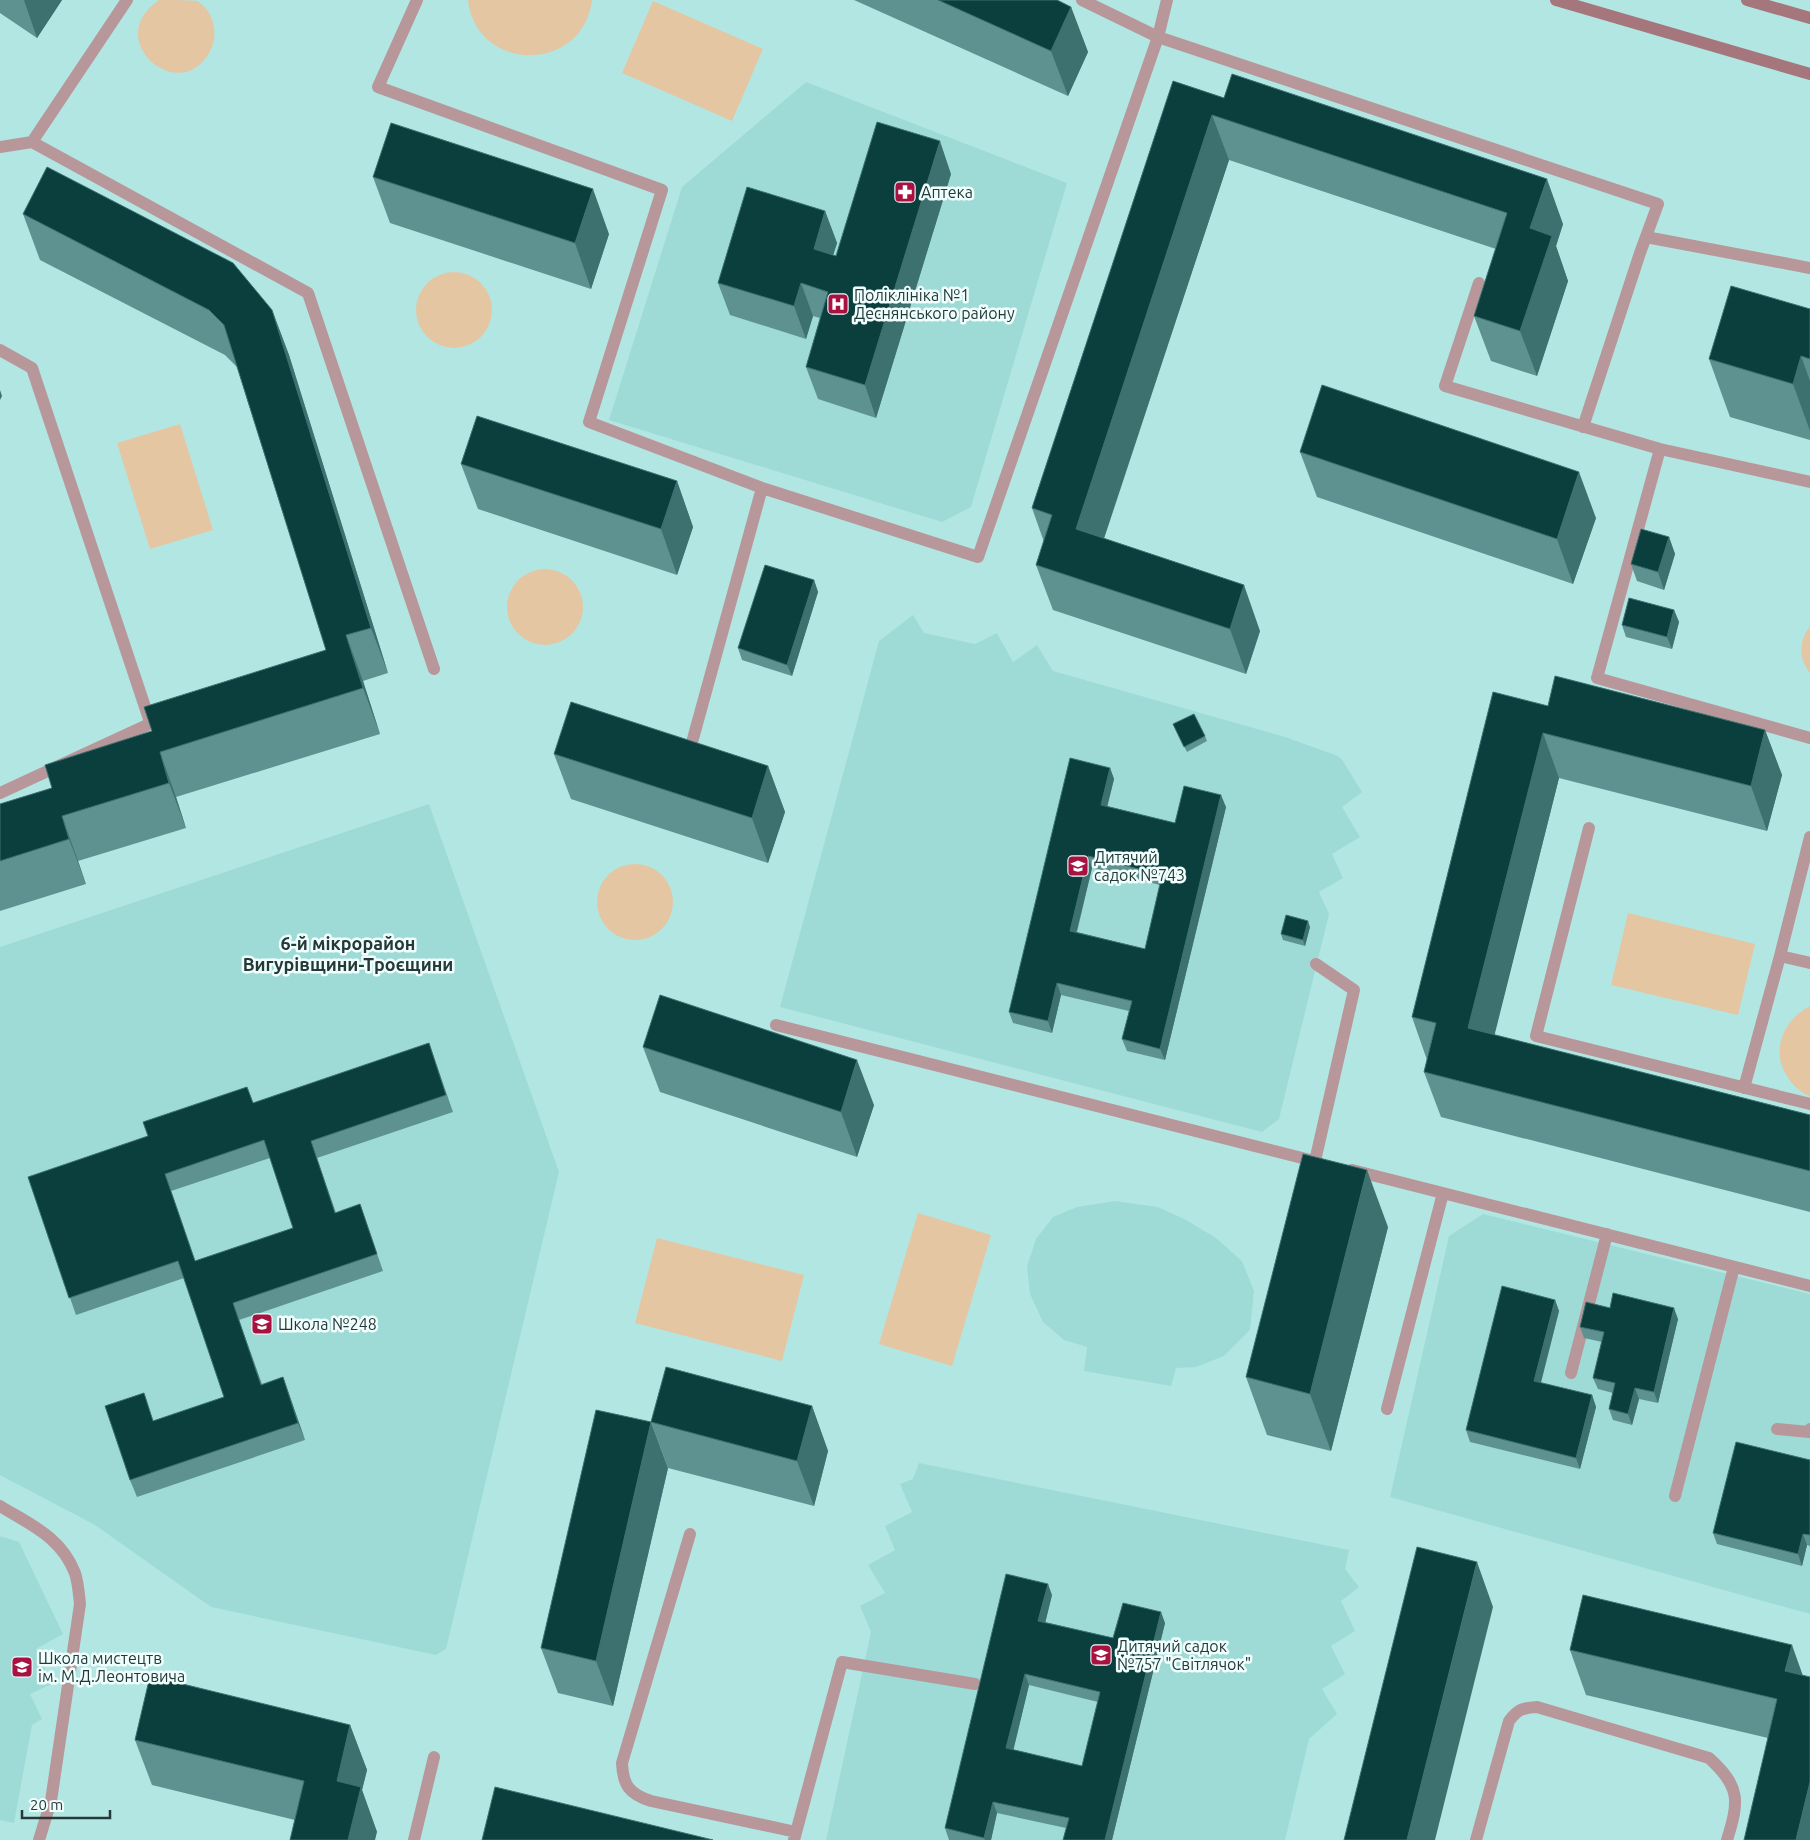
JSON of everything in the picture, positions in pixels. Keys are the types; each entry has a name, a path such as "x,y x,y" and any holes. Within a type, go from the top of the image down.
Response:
{"main road":[{"path":"1556,0 1810,74"},
{"path":"1747,0 1810,18"}],"lane":[{"path":"32,142 127,0"},
{"path":"417,0 378,87 662,190 588,422 762,488 978,557 1158,37 1167,0"},
{"path":"1082,0 1158,37 1658,204 1583,427"},
{"path":"0,147 32,142 308,293 434,669"},
{"path":"1646,237 1810,268"},
{"path":"1479,284 1445,386 1660,449 1810,482"},
{"path":"0,350 32,368 150,722"},
{"path":"1660,449 1597,678 1810,738"},
{"path":"691,746 762,488"},
{"path":"0,793 150,722 169,717"},
{"path":"1589,828 1536,1036 1810,1104"},
{"path":"1744,1088 1810,837"},
{"path":"1780,956 1810,963"},
{"path":"1315,1161 1354,990 1316,964"},
{"path":"776,1025 1810,1286"},
{"path":"1387,1409 1443,1193"},
{"path":"1571,1373 1607,1234"},
{"path":"1675,1496 1734,1267"},
{"path":"1777,1429 1809,1432 1810,1429"},
{"path":"0,1506 44,1533 63,1550 75,1574 80,1604 51,1802 40,1840"},
{"path":"690,1534 622,1763 624,1783 639,1797 795,1836 842,1662 975,1684"},
{"path":"1476,1840 1509,1721 1516,1712 1526,1708 1537,1707 1709,1758 1725,1772 1734,1790 1736,1810 1727,1840"},
{"path":"414,1840 434,1757"}],"shaded area":[{"path":"159,0 197,1 203,5 211,17 214,31 213,45 197,67 182,73 166,70 152,62 142,49 138,33 143,16"},
{"path":"468,0 592,0 584,24 570,41 551,52 530,55 508,52 489,41 475,24"},
{"path":"653,1 763,49 732,121 622,73"},
{"name":"Поліклініка №1 Деснянського району","path":"806,82 1067,183 971,507 942,522 609,420 682,187"},
{"path":"447,272 461,272 475,278 486,289 492,303 489,325 481,337 461,348 447,348 433,342 422,331 416,317 416,303 422,289 433,278"},
{"path":"180,424 213,530 150,549 117,443"},
{"path":"538,569 552,569 566,575 577,586 583,600 580,622 572,634 552,645 538,645 524,639 513,628 507,614 507,600 513,586 524,575"},
{"name":"Дитячий садок №743","path":"913,615 924,633 975,644 997,633 1013,662 1037,645 1053,671 1285,737 1338,756 1343,761 1362,792 1342,807 1360,837 1332,854 1343,878 1319,892 1329,914 1279,1119 1262,1132 780,1007 879,641"},
{"path":"1810,626 1810,673 1803,661 1801,650 1806,632"},
{"name":"Школа №248","path":"429,804 559,1172 446,1649 436,1655 211,1607 95,1525 0,1475 0,947"},
{"path":"628,864 642,864 656,870 667,881 673,895 670,917 662,929 642,940 628,940 614,934 603,923 597,909 597,895 603,881 614,870"},
{"path":"1628,913 1755,944 1738,1015 1611,985"},
{"path":"1810,1006 1810,1096 1798,1089 1789,1079 1783,1069 1780,1048 1786,1028 1801,1012"},
{"path":"1115,1201 1158,1207 1186,1220 1216,1238 1242,1261 1254,1291 1250,1330 1224,1356 1196,1367 1176,1368 1171,1386 1084,1371 1087,1347 1064,1340 1043,1322 1030,1294 1027,1266 1036,1239 1053,1217 1077,1207"},
{"path":"918,1213 991,1235 952,1366 879,1344"},
{"path":"1483,1214 1810,1294 1810,1614 1390,1497 1449,1236"},
{"path":"657,1238 804,1275 782,1361 635,1323"},
{"name":"Дитячий садок №757 \"Світлячок\"","path":"919,1463 1349,1550 1345,1569 1359,1587 1341,1601 1355,1631 1331,1646 1345,1674 1322,1689 1337,1714 1309,1739 1285,1840 826,1840 871,1632 860,1606 885,1593 868,1565 895,1550 885,1526 912,1512 900,1484 913,1479"},
{"name":"Школа мистецтв ім. М.Д.Леонтовича","path":"0,1536 19,1542 63,1634 36,1649 52,1684 30,1694 42,1719 32,1725 14,1823 0,1820"}],"building":[{"path":"938,0 1057,0 1071,7 1051,51"},
{"path":"1232,74 1547,179 1530,228 1552,236 1520,331 1474,316 1507,213 1212,115 1076,529 1244,585 1230,629 1036,565 1052,515 1032,508 1173,81 1224,98"},
{"path":"877,122 940,141 865,385 806,367 828,292 801,283 794,306 718,283 747,187 825,211 814,249 836,256"},
{"path":"391,123 593,189 575,243 373,177"},
{"path":"47,167 233,263 272,310 371,628 346,635 363,688 160,752 169,783 62,816 69,839 0,861 0,804 52,788 45,765 152,731 144,707 326,650 224,325 209,310 23,214"},
{"path":"1731,286 1810,309 1810,359 1801,356 1793,384 1709,359"},
{"path":"1322,385 1579,472 1557,539 1300,452"},
{"path":"477,416 677,481 661,529 461,464"},
{"path":"1641,529 1669,537 1658,572 1631,564"},
{"path":"765,565 814,580 787,665 738,648"},
{"path":"1629,598 1674,610 1667,637 1622,625"},
{"path":"1555,676 1765,730 1751,786 1543,733 1468,1028 1810,1115 1810,1171 1424,1072 1436,1023 1412,1017 1493,692 1548,706"},
{"path":"571,702 768,766 752,818 554,754"},
{"path":"1194,714 1205,736 1184,747 1173,724"},
{"path":"1070,758 1110,768 1101,805 1175,823 1184,786 1221,795 1160,1049 1122,1039 1132,1001 1057,983 1048,1021 1009,1012","holes":["1088,856 1162,875 1145,949 1070,931"]},
{"path":"1286,915 1308,921 1303,940 1281,934"},
{"path":"660,995 857,1060 841,1112 643,1047"},
{"path":"429,1043 446,1095 311,1141 335,1213 360,1204 377,1254 233,1303 261,1385 283,1377 298,1423 130,1480 105,1406 144,1393 153,1421 224,1397 178,1261 69,1298 28,1177 148,1136 143,1122 247,1087 253,1103","holes":["264,1140 293,1228 195,1261 165,1174"]},
{"path":"1303,1154 1367,1170 1310,1394 1246,1377"},
{"path":"1502,1286 1555,1300 1534,1381 1592,1395 1576,1458 1466,1430"},
{"path":"1613,1293 1674,1308 1654,1392 1635,1388 1628,1414 1609,1409 1615,1383 1593,1378 1604,1332 1580,1327 1586,1302 1610,1308"},
{"path":"666,1367 812,1406 797,1461 651,1422"},
{"path":"596,1410 651,1422 596,1661 541,1648"},
{"path":"1736,1442 1810,1460 1810,1535 1803,1534 1798,1554 1713,1533"},
{"path":"1417,1547 1477,1562 1407,1840 1344,1840"},
{"path":"1006,1574 1048,1584 1038,1621 1113,1638 1123,1603 1161,1612 1105,1840 1063,1840 1069,1818 993,1802 984,1838 945,1828","holes":["1025,1674 1100,1692 1082,1766 1006,1748"]},
{"path":"1583,1595 1792,1645 1785,1671 1810,1677 1810,1782 1796,1840 1744,1840 1777,1699 1570,1650"},
{"path":"150,1676 350,1725 337,1781 361,1787 348,1840 290,1840 304,1781 135,1740"},
{"path":"495,1787 713,1840 482,1840"}],"place":[{"name":"Аптека","path":"905,192"},
{"name":"Поліклініка №1 Деснянського району","path":"838,304"},
{"name":"Дитячий садок №743","path":"1078,866"},
{"name":"Школа №248","path":"262,1324"},
{"name":"Дитячий садок №757 \"Світлячок\"","path":"1101,1655"},
{"name":"Школа мистецтв ім. М.Д.Леонтовича","path":"22,1667"}],"district":[{"name":"6-й мікрорайон Вигурівщини-Троєщини","path":"348,953"}]}
